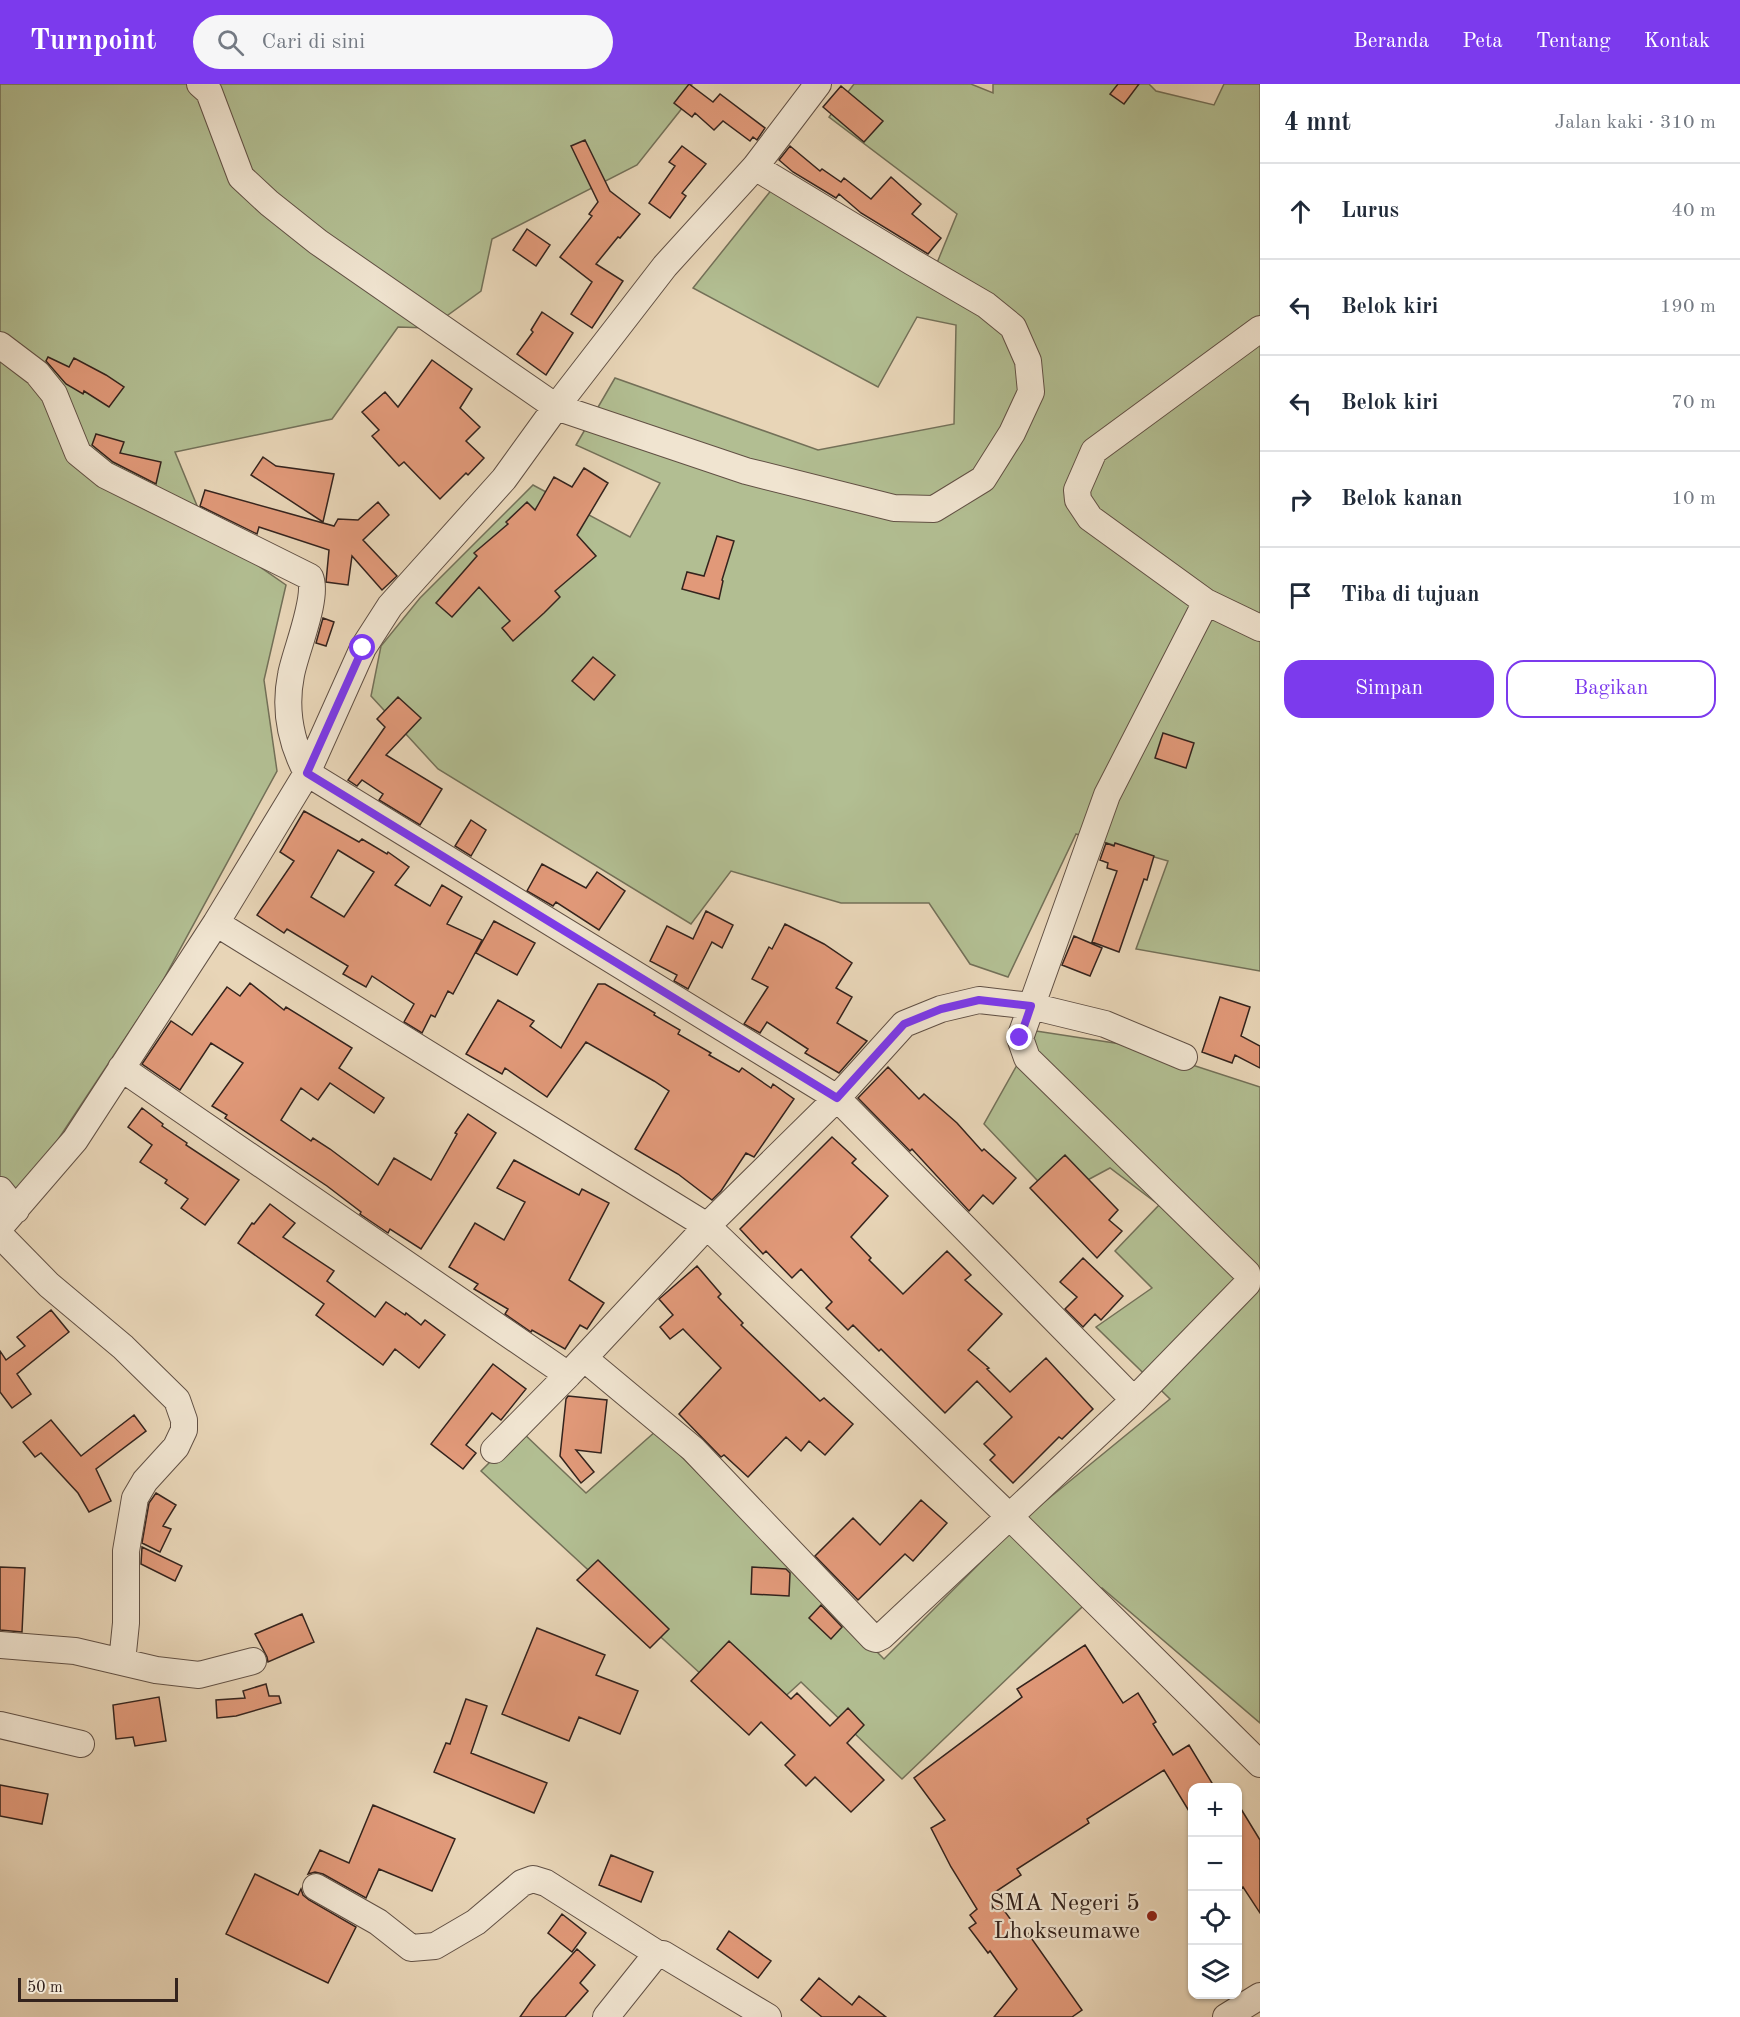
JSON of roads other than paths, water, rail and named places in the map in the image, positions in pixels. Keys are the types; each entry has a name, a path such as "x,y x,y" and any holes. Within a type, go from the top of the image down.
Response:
{"street":[{"path":"200,84 209,92 241,177 268,203 318,242 556,407 746,471 894,508 934,509 983,479 1012,433 1031,392 1028,361 1013,327 986,305 755,167"},
{"path":"8,1219 75,1140 216,922 307,773 363,648 390,606 504,478 665,266 755,167 818,84"},
{"path":"1260,329 1094,451 1077,490 1078,500 1090,518 1206,603 1260,628"},
{"path":"0,345 37,373 54,394 78,453 105,475 310,577 313,585 307,618 291,675 288,703 291,736 307,773 837,1098 1134,1400"},
{"path":"121,1068 577,1367 693,1449 873,1638 879,1638 1011,1518 1134,1400 1247,1284 1247,1273 1027,1058 1020,1038 1107,795 1206,603"},
{"path":"216,922 707,1226 1011,1518 1260,1764"},
{"path":"494,1450 577,1367 707,1226 837,1098 904,1024 941,1009 979,1000 1031,1006 1105,1024 1184,1058"},
{"path":"0,1190 8,1219"},
{"path":"0,1235 49,1285 123,1347 177,1400 184,1420 184,1430 176,1447 145,1481 135,1498 126,1551 126,1623 122,1662"},
{"path":"0,1645 75,1651 156,1670 200,1675 253,1661"},
{"path":"0,1725 81,1744"},
{"path":"316,1887 378,1922 411,1948 435,1946 476,1922 522,1883 533,1879 546,1883 658,1954 663,1954 768,2017"},
{"path":"606,2017 658,1954"},
{"path":"1226,2017 1260,1996"}],"place":[{"name":"SMA Negeri 5 Lhokseumawe","path":"1152,1916"}]}
